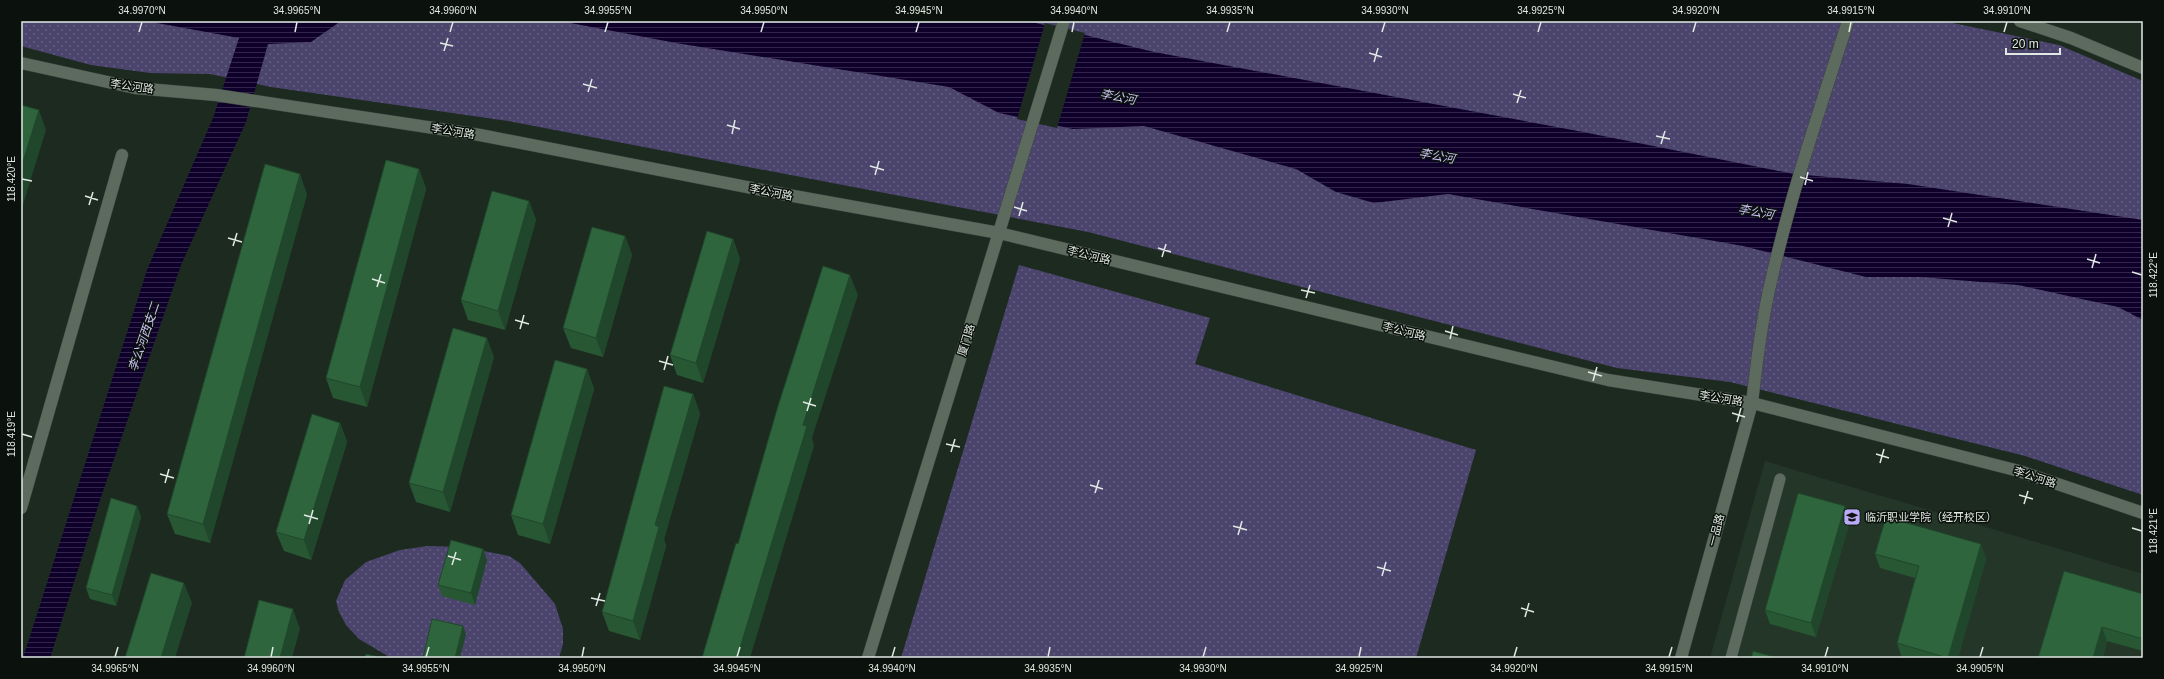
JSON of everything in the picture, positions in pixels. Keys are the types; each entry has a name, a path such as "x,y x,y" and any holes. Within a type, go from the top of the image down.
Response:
{"street":[{"name":"厦门路","path":"868,658 1064,21"},
{"name":"一品路","path":"1681,658 1752,403 1761,329 1772,276 1804,161 1848,21"},
{"path":"2020,21 2071,38 2143,68"},
{"name":"李公河路","path":"21,63 135,88 216,95 480,135 788,196 999,233 1608,380 1752,403 2019,471 2143,513"},
{"path":"21,508 122,155"}],"lane":[{"path":"1731,658 1780,479"}],"shaded area":[{"path":"21,21 1943,21 2059,45 2143,81 2143,495 2025,456 1730,382 1617,368 1088,232 508,121 271,87 210,74 150,73 91,65 21,46"},
{"path":"1019,265 1210,318 1195,364 1476,450 1416,658 901,658"},
{"name":"临沂职业学院（经开校区）","path":"1765,461 2143,574 2143,658 1710,658"},
{"path":"427,546 463,547 509,556 520,563 555,604 563,629 563,644 559,658 391,658 359,639 346,625 339,612 336,601 345,580 366,562 400,550"}],"water":[{"name":"李公河西支二","path":"146,21 341,21 311,42 268,44 246,122 181,265 101,497 50,658 23,658 147,270 213,118 239,38"},
{"name":"李公河","path":"560,21 1028,21 1154,52 1578,131 1794,174 1908,184 2143,220 2143,320 2118,307 2018,285 1920,277 1866,277 1743,246 1448,194 1374,203 1336,192 1296,169 1144,126 1073,129 999,113 949,87 676,43"}],"pier":[{"path":"1045,23 1085,33 1057,128 1017,119"}],"building":[{"path":"21,105 39,110 21,168"},
{"path":"386,160 419,169 360,387 326,378"},
{"path":"265,164 300,174 203,524 167,514"},
{"path":"492,191 529,201 498,311 461,300"},
{"path":"592,227 625,236 596,338 563,328"},
{"path":"707,231 733,239 696,363 670,355"},
{"path":"823,266 850,275 803,425 807,426 737,658 702,658 736,543 738,544 778,406"},
{"path":"453,328 487,338 443,492 409,483"},
{"path":"555,360 587,369 543,524 511,515"},
{"path":"664,386 693,394 655,525 659,527 633,621 602,612"},
{"path":"312,414 340,423 304,540 276,532"},
{"path":"1798,493 1845,506 1811,623 1765,610"},
{"path":"111,498 137,506 112,595 86,588"},
{"path":"1886,517 1981,544 1948,658 1897,643 1919,566 1875,554"},
{"path":"451,540 483,549 471,593 438,585"},
{"path":"2064,571 2143,594 2143,639 2102,627 2093,658 2038,658"},
{"path":"151,573 184,583 161,658 125,658"},
{"path":"259,600 293,609 280,658 244,658"},
{"path":"432,619 463,626 455,658 423,658"},
{"path":"1753,651 1778,658 1751,658"},
{"path":"366,654 382,658 365,658"}],"place":[{"name":"临沂职业学院（经开校区）","path":"1852,517"}]}
